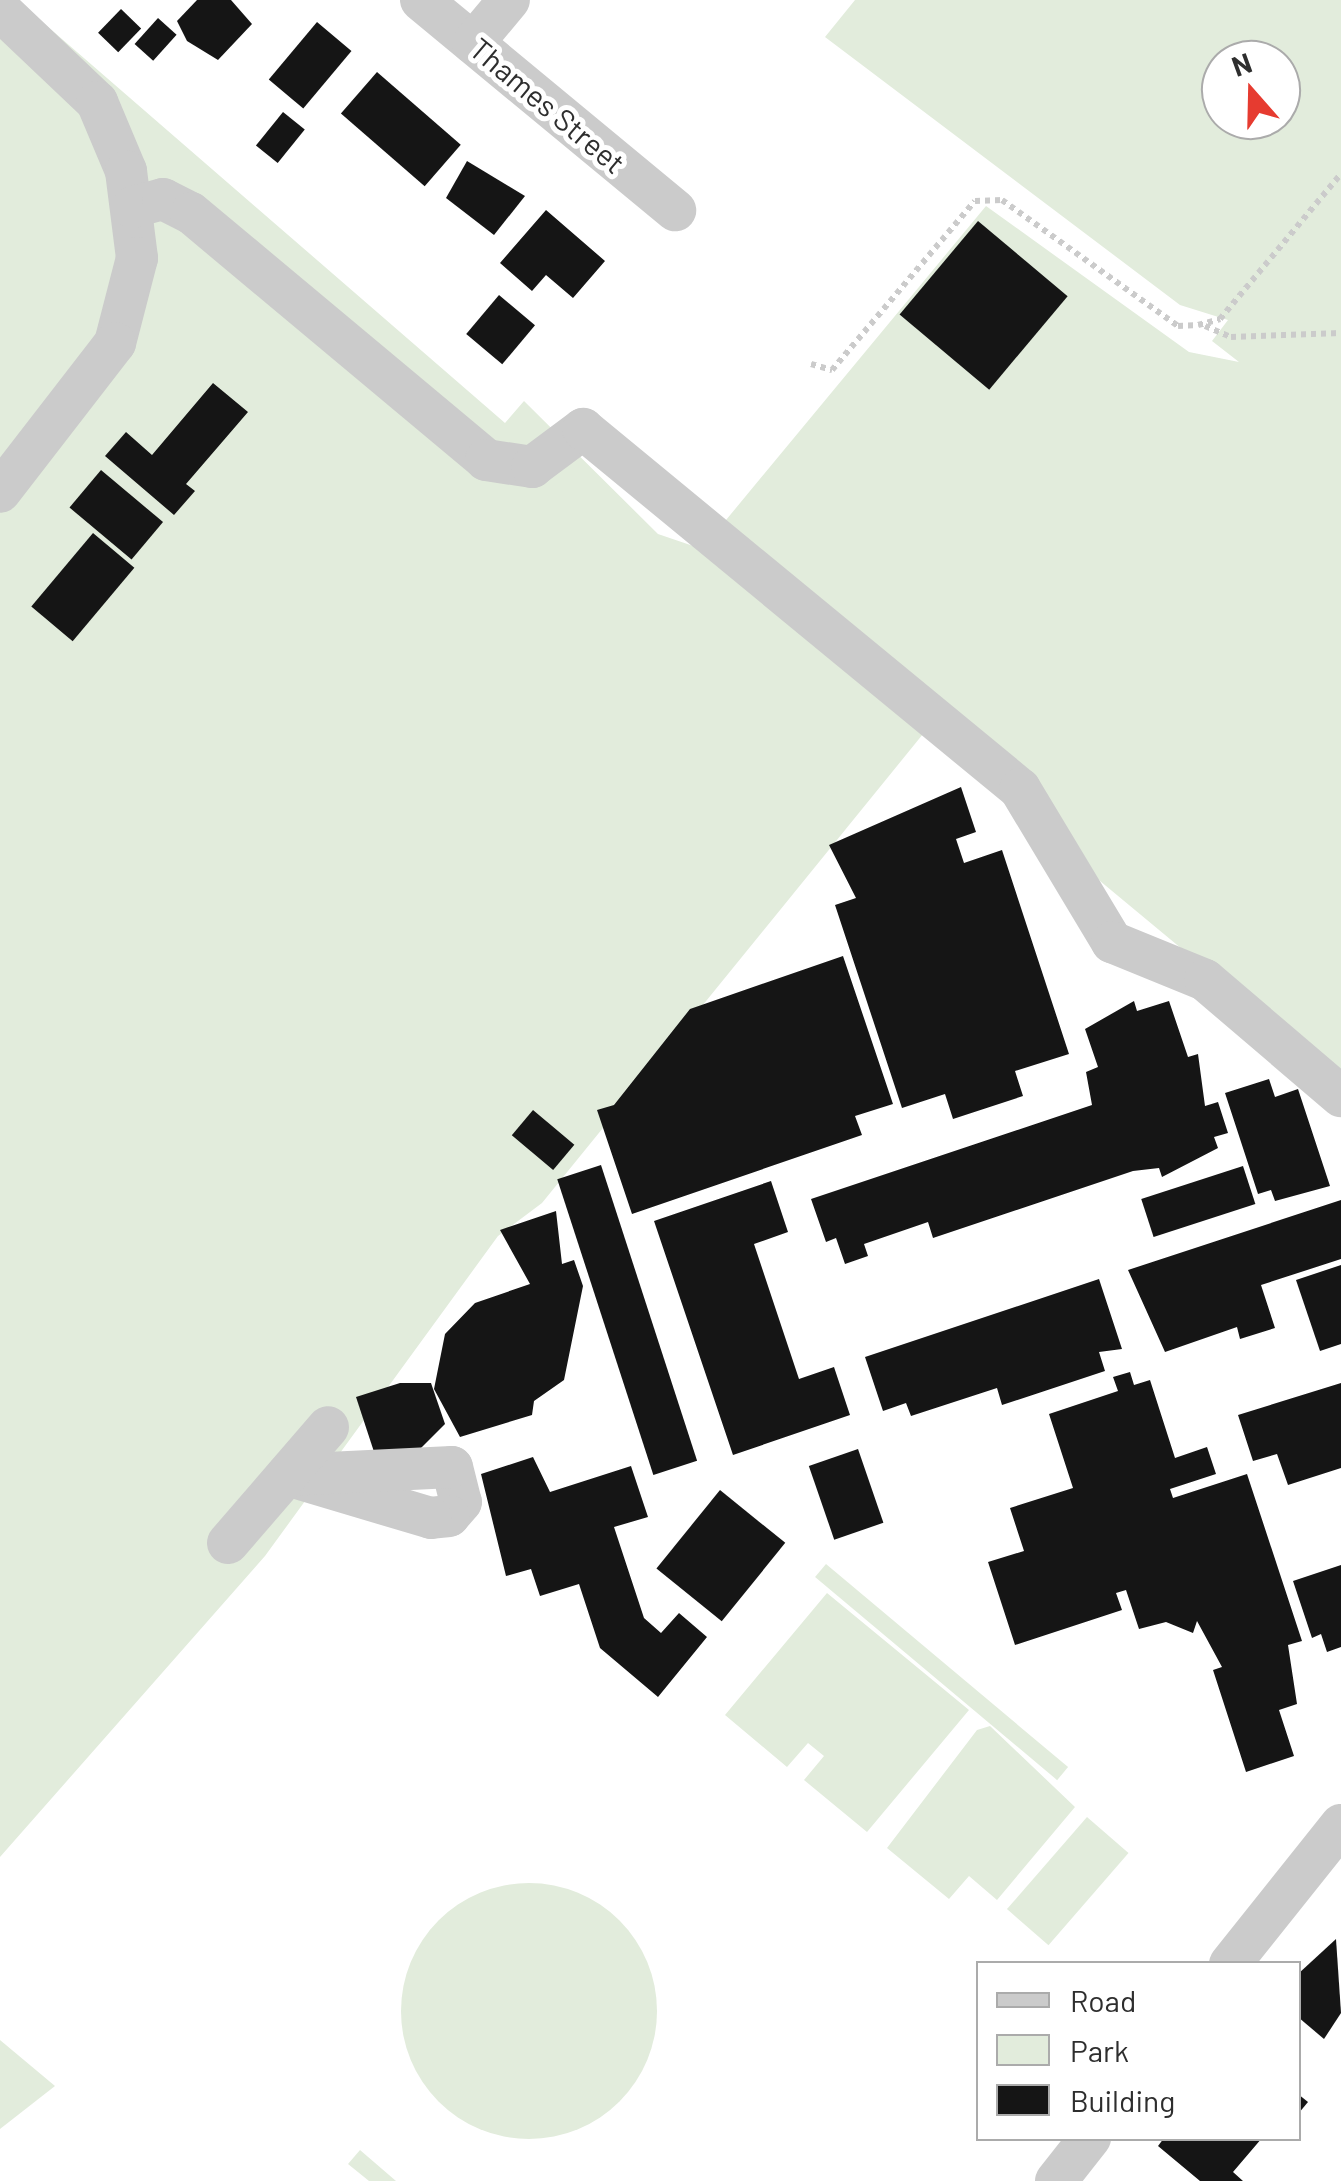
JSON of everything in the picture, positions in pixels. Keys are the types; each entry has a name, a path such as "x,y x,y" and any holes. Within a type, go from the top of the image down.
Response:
{"street":[{"name":"Thames Street","path":"421,0 675,210"},
{"path":"474,43 509,0"},
{"path":"0,10 97,102 133,207 136,279 115,343 0,492"},
{"path":"133,207 163,199 191,213 486,460 532,468 582,429 1020,789 1112,942 1205,980 1341,1096"},
{"path":"228,1543 328,1426"},
{"path":"1232,1961 1341,1824"},
{"path":"1056,2181 1088,2141"}],"path":[{"path":"811,364 832,370 975,202 994,200 1178,326 1220,319 1341,174"},
{"path":"1202,324 1231,337 1341,334"}],"green space":[{"path":"0,0 17,0 505,423 524,401 658,534 702,549 986,206 1189,352 1239,362 1212,341 1228,320 1180,305 825,37 855,0 1341,0 1341,1081 923,734 542,1203 498,1236 265,1556 0,1857"},
{"path":"826,1564 1068,1767 1057,1780 815,1577"},
{"path":"827,1593 969,1710 867,1832 804,1780 824,1756 808,1743 787,1767 725,1715"},
{"path":"990,1726 1075,1807 997,1900 969,1876 949,1899 887,1848 977,1730"},
{"path":"1087,1817 1129,1853 1048,1945 1007,1909"},
{"path":"529,1883 554,1885 578,1893 620,1920 647,1962 655,1986 655,2036 647,2060 620,2102 578,2129 554,2137 529,2139 504,2137 480,2129 438,2102 411,2060 403,2036 401,2011 403,1986 411,1962 438,1920 480,1893 504,1885"},
{"path":"0,2040 55,2086 0,2129"},
{"path":"360,2150 396,2181 369,2181 348,2164"}],"building":[{"path":"197,0 231,0 252,24 218,60 187,41 177,21"},
{"path":"121,9 141,28 118,52 98,33"},
{"path":"158,18 177,35 153,61 135,44"},
{"path":"317,22 351,51 303,108 269,79"},
{"path":"377,72 461,145 425,186 341,114"},
{"path":"283,112 305,130 278,163 256,145"},
{"path":"467,161 525,196 494,235 446,198"},
{"path":"546,210 605,261 573,298 546,275 532,291 500,263"},
{"path":"978,221 1068,296 989,390 900,314"},
{"path":"499,295 535,325 502,364 466,334"},
{"path":"213,383 248,412 186,484 195,491 174,515 105,456 126,432 152,455"},
{"path":"101,470 163,522 132,560 70,508"},
{"path":"93,533 134,568 73,641 31,607"},
{"path":"961,787 976,832 956,839 964,863 1002,850 1069,1054 1015,1071 1023,1096 953,1119 945,1094 902,1108 835,905 856,898 829,845"},
{"path":"843,956 893,1104 855,1116 862,1135 632,1214 597,1110 614,1105 690,1009"},
{"path":"1134,1001 1137,1011 1169,1001 1188,1057 1198,1054 1205,1106 1218,1102 1228,1133 1214,1137 1218,1148 1162,1177 1159,1168 1133,1171 933,1238 928,1222 864,1244 868,1256 845,1264 836,1238 826,1242 811,1199 1092,1105 1086,1072 1098,1067 1085,1029"},
{"path":"1269,1079 1275,1097 1298,1089 1330,1186 1275,1201 1271,1190 1258,1194 1225,1093"},
{"path":"533,1110 574,1145 553,1170 512,1135"},
{"path":"601,1165 697,1461 653,1475 557,1179"},
{"path":"1243,1166 1255,1204 1154,1237 1141,1199"},
{"path":"771,1181 788,1232 754,1244 799,1379 834,1367 850,1415 733,1455 654,1221"},
{"path":"1341,1200 1341,1259 1261,1285 1275,1328 1240,1339 1237,1327 1165,1352 1128,1270"},
{"path":"556,1211 562,1264 574,1260 583,1286 564,1380 534,1401 532,1415 460,1437 434,1389 445,1334 475,1303 530,1284 500,1230"},
{"path":"1341,1265 1341,1344 1320,1351 1296,1280"},
{"path":"1099,1279 1122,1349 1099,1352 1105,1371 1002,1405 997,1388 911,1416 906,1403 883,1411 865,1357"},
{"path":"1130,1372 1134,1385 1150,1380 1175,1458 1207,1447 1216,1474 1170,1489 1173,1498 1247,1474 1302,1641 1288,1645 1297,1704 1279,1710 1294,1756 1246,1772 1213,1670 1222,1667 1197,1621 1193,1633 1166,1622 1139,1629 1126,1590 1116,1593 1122,1610 1015,1645 988,1562 1024,1551 1010,1508 1073,1488 1049,1414 1118,1391 1113,1377"},
{"path":"400,1383 431,1383 445,1424 420,1449 378,1464 356,1397"},
{"path":"1341,1383 1341,1468 1288,1485 1277,1454 1253,1461 1238,1415"},
{"path":"858,1449 883,1523 834,1540 809,1466"},
{"path":"533,1457 550,1492 631,1466 648,1517 614,1527 644,1618 661,1633 679,1613 707,1637 658,1697 600,1648 579,1584 540,1596 531,1569 506,1576 481,1474"},
{"path":"720,1490 785,1543 722,1621 656,1568"},
{"path":"1341,1565 1341,1647 1327,1652 1321,1634 1312,1638 1293,1581"},
{"path":"1336,1939 1341,2013 1324,2039 1301,2020 1301,1971"},
{"path":"1162,2141 1259,2141 1233,2172 1243,2181 1200,2181 1158,2146"}]}
